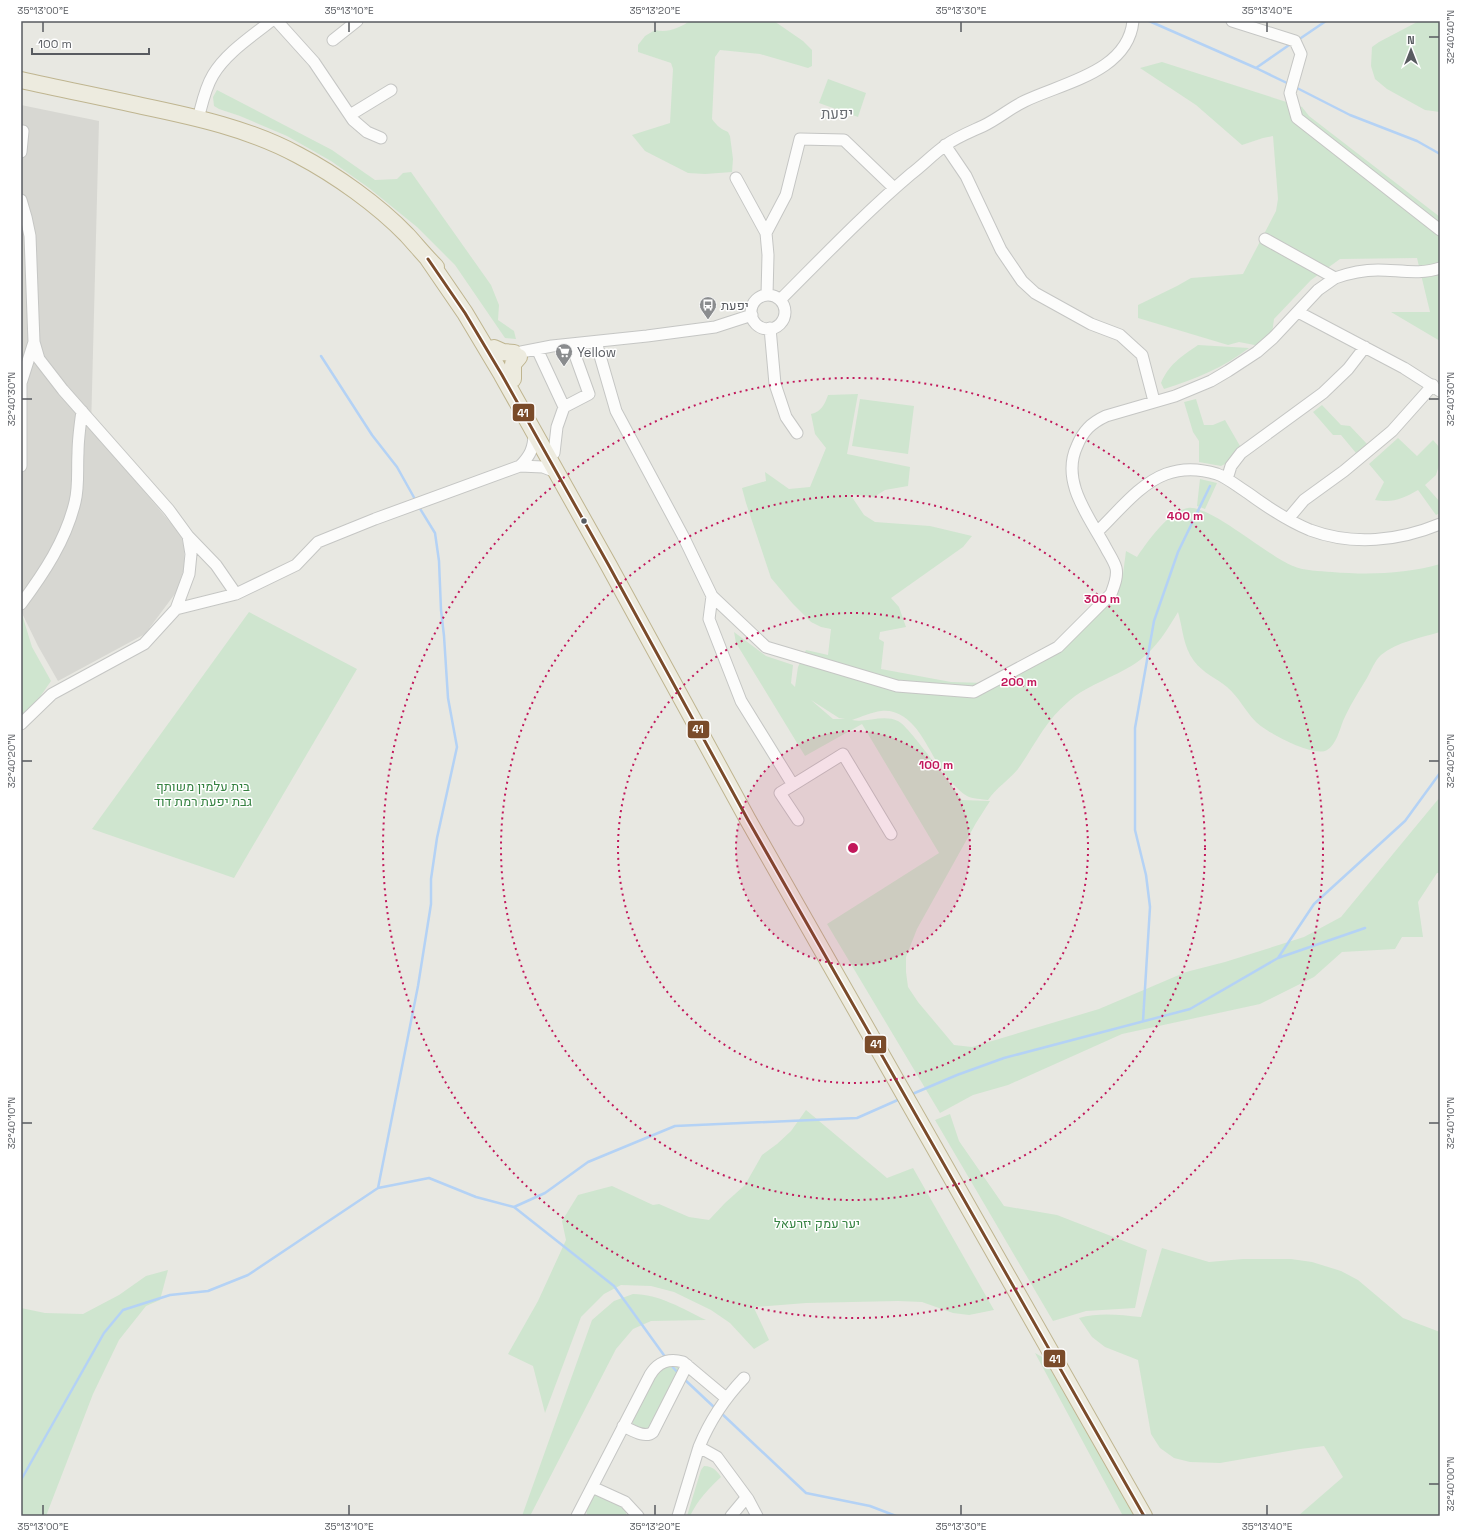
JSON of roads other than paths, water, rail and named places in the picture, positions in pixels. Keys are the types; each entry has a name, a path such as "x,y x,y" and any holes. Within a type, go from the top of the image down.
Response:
{"highway":[{"path":"21,80 198,119 235,129 266,140 315,165 358,194 384,215 407,235 428,259 465,312 505,358 513,364 513,379 554,453 608,564"},
{"path":"505,358 534,433 608,564 748,820 1144,1516"}],"street":[{"path":"198,119 209,83 220,65 271,21"},
{"path":"277,21 314,62 350,115 362,129 381,138"},
{"path":"333,40 357,21"},
{"path":"780,300 875,204 945,145 963,134 984,126 1025,101 1088,76 1110,62 1123,47 1133,28 1133,21"},
{"path":"1232,21 1295,41 1300,54 1290,93 1297,118 1440,230"},
{"path":"350,115 391,90"},
{"path":"21,152 23,131"},
{"path":"766,232 786,195 800,139 844,140 894,188"},
{"path":"945,145 966,176 1001,250 1022,281 1035,293 1042,297 1091,324 1120,336 1142,355 1154,401"},
{"path":"736,178 766,232 768,256 767,295"},
{"path":"21,200 30,236 34,342 39,359 82,411 169,510 188,536 216,565 236,594"},
{"path":"1265,239 1335,278"},
{"path":"596,342 616,411 683,536 712,596 766,647 897,686 974,692 1058,647 1111,594 1115,585 1116,568 1078,496 1071,473 1075,449 1082,435 1088,428 1095,422 1119,411 1193,389 1228,371 1257,352 1273,338 1318,290 1335,278 1362,271 1430,271 1440,268"},
{"path":"767,295 772,295 780,300 785,309 783,320 780,324 770,328 765,328 756,324 752,315 753,304 757,299 767,295"},
{"path":"1288,519 1304,500 1344,471 1388,434 1436,388 1404,368 1298,312"},
{"path":"505,358 537,349 714,327 752,315"},
{"path":"770,328 775,384 786,417 797,433"},
{"path":"21,466 21,383 34,342"},
{"path":"554,453 557,427 564,407 590,394 571,344"},
{"path":"1227,479 1231,466 1242,453 1323,393 1348,369 1364,347"},
{"path":"537,349 564,407"},
{"path":"21,604 40,578 57,549 75,502 78,485 78,453 82,411"},
{"path":"520,466 532,452 534,433"},
{"path":"176,609 236,594 296,565 318,542 520,466 543,467 556,472"},
{"path":"1097,532 1149,482 1168,473 1179,470 1204,471 1227,479 1288,519 1309,530 1326,535 1359,540 1394,538 1425,530 1440,524"},
{"path":"21,724 52,694 144,644 176,609 189,574 191,554 188,536"},
{"path":"712,596 709,619 741,701 793,785"},
{"path":"798,820 780,793 843,754 891,834"},
{"path":"578,1516 623,1426 650,1375 657,1365 663,1361 675,1360 687,1365 726,1398"},
{"path":"623,1426 645,1436 649,1436 653,1432 687,1365"},
{"path":"678,1516 699,1447 713,1417 726,1398 744,1378"},
{"path":"699,1447 717,1457 757,1516"},
{"path":"592,1487 625,1502 633,1514"},
{"path":"731,1516 746,1498"}],"waterway":[{"path":"1149,21 1289,84"},
{"path":"1298,40 1326,21"},
{"path":"1256,68 1292,43"},
{"path":"1295,87 1350,115 1417,141 1440,154"},
{"path":"321,356 372,435 397,467 416,501"},
{"path":"1143,1021 1150,907 1146,875 1135,830 1135,728 1154,621 1178,552 1210,486"},
{"path":"378,1188 418,986 431,904 431,879 437,838 457,747 448,698 441,610 439,561 435,533 419,507"},
{"path":"1278,958 1314,904 1405,821 1440,773"},
{"path":"910,1095 957,1075 1004,1058 1190,1009 1278,958 1365,928"},
{"path":"21,1480 104,1333 123,1310 170,1295 208,1291 248,1275 378,1188 429,1178 476,1197 514,1207 545,1193 588,1162 675,1126 857,1118 900,1099"},
{"path":"514,1207 614,1286 666,1358"},
{"path":"670,1364 678,1373"},
{"path":"683,1378 716,1409"},
{"path":"720,1412 806,1493 870,1506 896,1516"}],"place":[{"name":"יפעת","path":"708,320"},
{"name":"Yellow","path":"564,367"}],"district":[{"name":"יפעת","path":"837,113"}],"park label":[{"name":"בית עלמין משותף גבת יפעת רמת דוד","path":"203,794"},
{"name":"יער עמק יזרעאל","path":"817,1223"}]}
